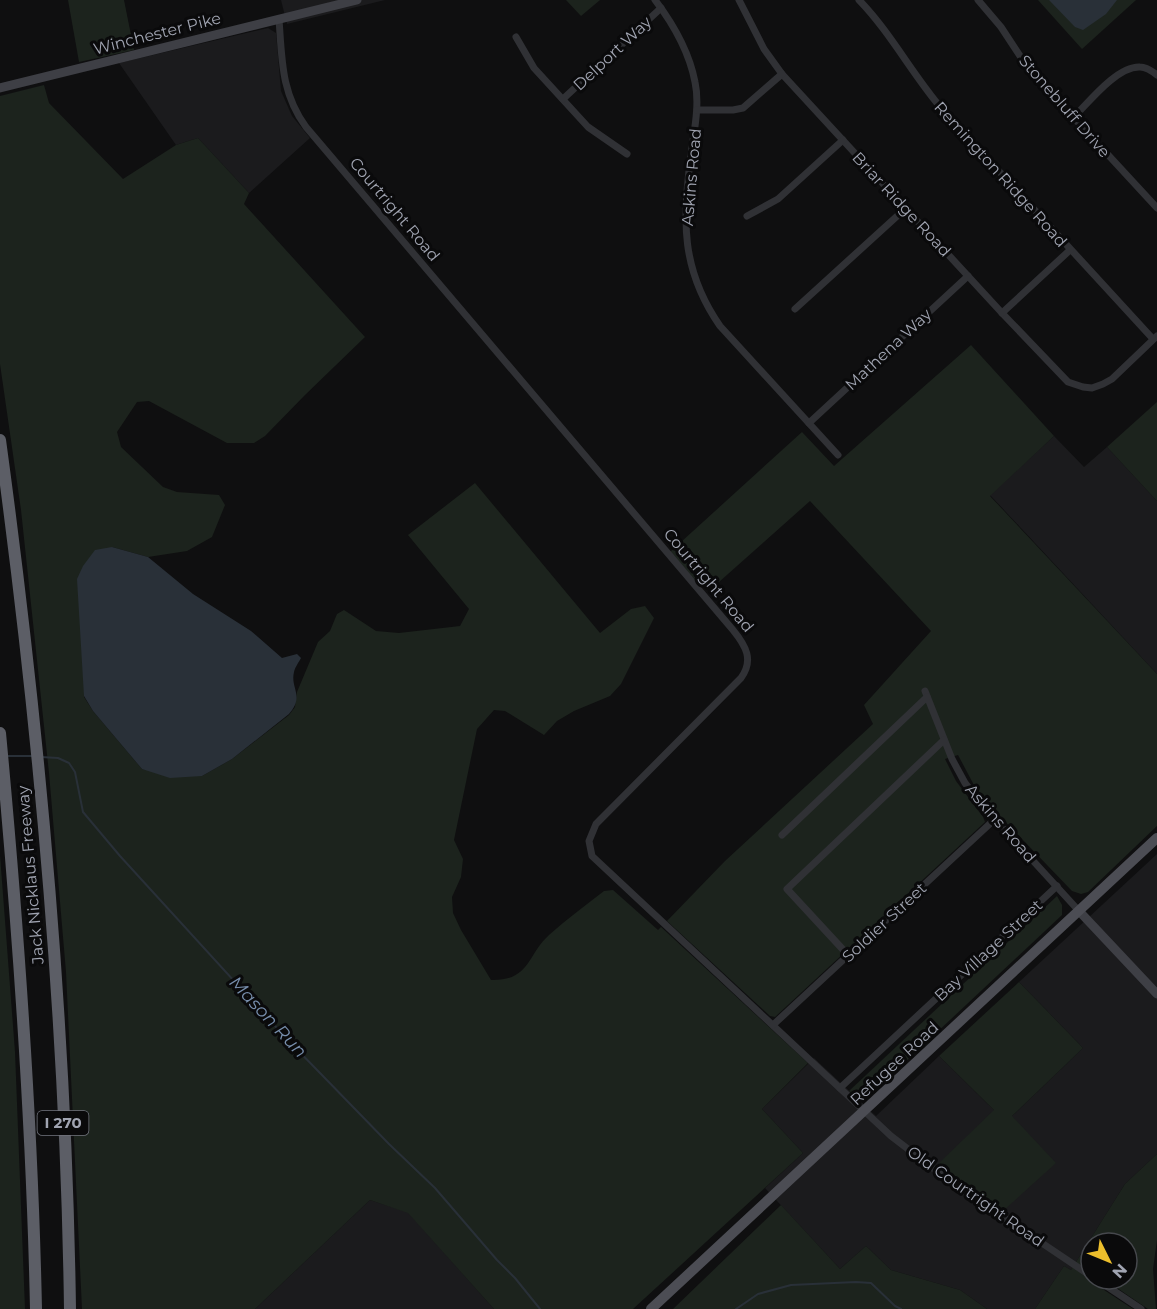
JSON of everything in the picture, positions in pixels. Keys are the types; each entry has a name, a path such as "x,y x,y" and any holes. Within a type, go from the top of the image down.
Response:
{"highway":[{"name":"Jack Nicklaus Freeway","path":"0,440 35,743 54,968 70,1309"},
{"name":"Jack Nicklaus Freeway","path":"0,733 22,990 36,1309"}],"main road":[{"name":"Winchester Pike","path":"0,88 357,0"},
{"name":"Refugee Road","path":"651,1309 1157,838"},
{"path":"1079,911 1157,994"}],"street":[{"name":"Askins Road","path":"655,0 680,38 695,82 697,110 686,224 688,255 695,281 708,309 720,326 838,455"},
{"name":"Briar Ridge Road","path":"739,0 764,49 782,74 1068,382 1087,388 1108,381 1155,338"},
{"name":"Remington Ridge Road","path":"859,0 886,31 921,85 1070,250 1155,338"},
{"name":"Stonebluff Drive","path":"978,0 1028,68 1157,208"},
{"name":"Delport Way","path":"563,99 661,8"},
{"name":"Courtright Road","path":"279,19 286,88 293,108 306,128 744,645 748,662 741,678 596,824 590,834 589,847 595,860 865,1110"},
{"path":"516,37 528,60 588,127 627,154"},
{"path":"1074,117 1125,70 1140,67 1157,75"},
{"path":"697,110 743,108 782,74"},
{"path":"747,216 778,199 843,140"},
{"path":"795,309 906,208"},
{"path":"1002,313 1070,250"},
{"name":"Mathena Way","path":"808,423 968,276"},
{"name":"Askins Road","path":"782,835 926,694 944,740 965,783 1079,911"},
{"path":"848,955 787,889 944,740"},
{"name":"Soldier Street","path":"773,1025 995,819"},
{"name":"Bay Village Street","path":"840,1088 1057,886"},
{"name":"Old Courtright Road","path":"865,1110 891,1136 951,1182 1079,1268"},
{"path":"1114,1291 1141,1309"}],"shaded area":[{"path":"68,0 124,0 134,50 79,62"},
{"path":"281,0 385,0 287,24"},
{"path":"566,0 600,0 581,16"},
{"path":"1038,0 1136,0 1082,49"},
{"path":"1049,0 1117,0 1106,14 1083,30 1075,27"},
{"path":"268,28 276,33 281,91 292,116 310,138 249,193 198,138 176,145 119,63"},
{"path":"44,85 49,103 123,179 176,145 198,138 249,193 244,204 365,337 265,436 254,443 227,443 149,401 137,402 117,432 121,447 163,487 177,492 219,495 225,505 212,537 187,551 148,557 112,547 84,697 142,769 202,776 232,759 289,715 295,707 297,692 318,642 330,631 337,614 344,610 376,631 399,633 460,626 469,609 408,535 475,483 600,633 631,609 645,606 654,618 621,684 610,696 557,721 544,735 505,711 494,710 477,729 454,840 463,859 461,877 452,897 453,913 491,980 504,979 521,971 549,935 604,891 613,890 658,930 661,927 808,1063 762,1109 803,1153 633,1309 494,1309 408,1213 370,1200 255,1309 82,1309 66,972 49,773 21,510 0,364 0,96"},
{"path":"971,345 1054,436 990,496 1157,674 1157,826 1088,892 1081,894 1072,891 993,809 975,787 958,755 945,759 956,781 985,822 775,1017 770,1016 667,921 725,861 873,724 864,705 931,631 810,501 719,582 712,577 699,586 670,552 802,432 834,466"},
{"path":"1157,402 1157,501 1107,447"},
{"path":"1054,436 1084,467 1107,447 1157,501 1157,674 990,495"},
{"path":"112,547 148,557 193,594 251,631 282,658 297,654 301,658 295,668 293,678 296,702 289,714 232,759 202,776 170,778 142,769 93,711 84,696 77,579 95,550"},
{"path":"1157,854 1157,1154 1125,1184 1095,1231 1079,1231 1079,1257 1071,1270 1064,1266 1035,1309 987,1309 960,1290 891,1270 866,1246 840,1269 765,1188 803,1153 762,1109 814,1058 876,1116 939,1056 994,1110 1012,1116 1083,1048 1019,982"},
{"path":"0,855 15,1052 25,1309 0,1309"},
{"path":"1057,896 1062,905 1062,915 870,1095 860,1099 849,1091"},
{"path":"1019,982 1083,1048 1012,1116 1056,1163 1003,1211 937,1165 994,1110 939,1056"},
{"path":"1157,1154 1157,1240 1153,1269 1156,1309 1148,1309 1122,1291 1139,1291 1139,1231 1095,1231 1125,1184"},
{"path":"370,1200 408,1212 494,1309 255,1309"},
{"path":"781,1205 840,1269 866,1246 891,1270 960,1290 987,1309 673,1309"},
{"path":"1079,1257 1079,1291 1106,1291 1133,1309 1035,1309 1064,1266 1071,1270"}],"waterway":[{"name":"Mason Run","path":"5,756 33,756"},
{"name":"Mason Run","path":"41,757 58,758 69,763 75,772 83,812 120,856 286,1038 435,1188 540,1309"},
{"name":"Mason Run","path":"736,1309 758,1294 791,1285 856,1282 871,1283 901,1309"}]}
